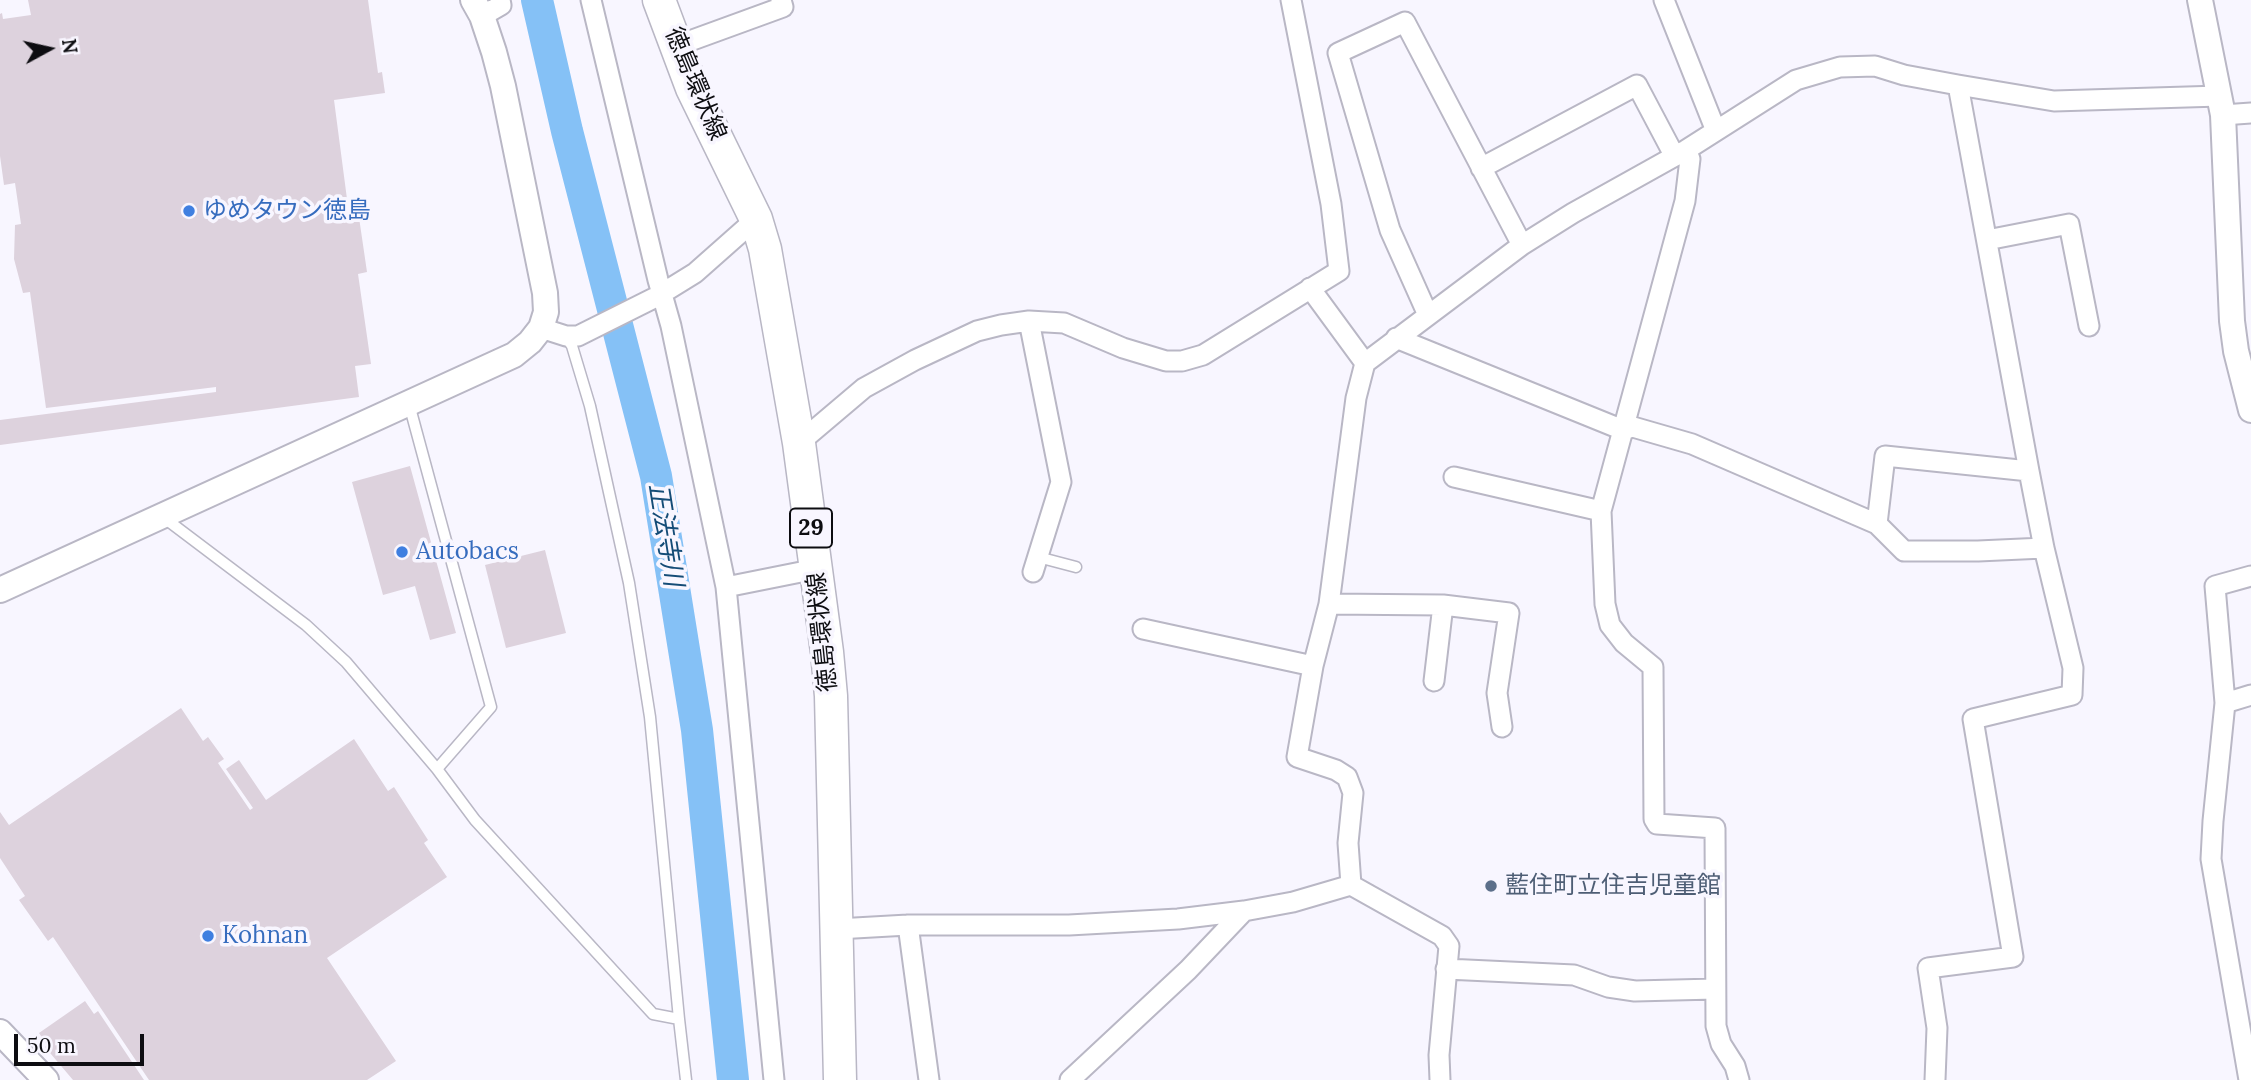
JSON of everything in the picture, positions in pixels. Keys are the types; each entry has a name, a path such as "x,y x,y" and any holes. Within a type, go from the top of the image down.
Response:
{"main road":[{"name":"徳島環状線","path":"659,0 692,88 756,219 774,294 799,443 831,696 840,1080"}],"street":[{"path":"591,0 658,296 671,326 726,587 774,1080"},
{"path":"676,46 783,7 781,0"},
{"path":"799,443 864,387 977,331 1029,321 1064,323 1124,348 1166,361 1182,361 1203,355 1339,271 1331,204 1291,0"},
{"path":"1664,0 1716,131"},
{"path":"2201,0 2221,105 2232,321 2236,351 2251,410"},
{"path":"0,590 514,355 530,342 541,328 546,312 545,293 485,5"},
{"path":"1428,314 1390,230 1338,53 1405,22 1522,245"},
{"path":"1351,885 1348,843 1353,793 1347,777 1336,770 1297,757 1313,666 1329,604 1356,398 1364,363 1522,245 1573,213 1680,153 1796,80 1840,67 1875,66 1905,75 2054,101 2221,105 2251,113"},
{"path":"1481,168 1637,85 1680,153 1690,159 1685,201 1601,511 1605,604 1610,625 1624,643 1653,667 1654,819 1657,824 1715,828 1716,1026 1721,1044 1735,1066 1739,1080"},
{"path":"1935,1080 1937,1028 1928,968 2013,957 1973,719 2072,695 2073,668 2044,548 1958,85"},
{"path":"541,328 572,336 658,296 695,273 756,219"},
{"path":"1987,240 2069,225 2089,327"},
{"path":"1310,288 1364,363"},
{"path":"1029,321 1061,482 1036,565"},
{"path":"1395,338 1623,430 1633,427 1692,444 1877,524 1904,551 2044,548"},
{"path":"1877,524 1885,456 2029,471"},
{"path":"1454,477 1601,511"},
{"path":"726,587 816,569"},
{"path":"2248,1076 2211,859 2225,703 2215,586 2251,576"},
{"path":"1329,604 1443,604 1509,613 1497,693 1502,727"},
{"path":"1434,681 1443,604"},
{"path":"1143,629 1313,666"},
{"path":"2225,703 2251,695"},
{"path":"837,929 908,925 1069,925 1178,919 1293,902 1351,885 1442,936 1449,946 1439,1055 1440,1080"},
{"path":"1070,1080 1188,970 1244,911"},
{"path":"908,925 929,1080"},
{"path":"1446,970 1574,975 1608,987 1635,991 1715,989"},
{"path":"0,1032 46,1080"}],"lane":[{"path":"572,336 572,346 590,406 629,583 650,717 686,1080"},
{"path":"408,404 492,708 437,769"},
{"path":"162,516 306,625 346,662 437,769 475,820 653,1014 679,1019"},
{"path":"1036,565 1076,567"}],"building":[{"name":"ゆめタウン徳島","path":"28,0 368,0 378,73 382,72 385,93 334,100 347,199 356,197 367,272 358,274 371,364 355,366 359,397 0,445 0,420 216,392 216,387 46,408 30,292 23,293 14,259 15,225 21,224 15,183 4,185 0,156 0,14 2,13 3,19 31,15"},
{"path":"410,466 456,633 430,640 415,586 383,595 352,482"},
{"path":"545,550 566,633 506,648 485,565"},
{"path":"181,708 203,741 208,737 224,759 218,763 250,810 253,808 226,769 239,760 266,800 354,739 388,791 394,787 428,840 424,843 447,877 327,958 396,1061 367,1080 149,1080 53,937 48,941 19,900 25,896 0,858 0,812 9,825"},
{"path":"85,1001 94,1014 98,1011 144,1080 73,1080 45,1047 47,1045 39,1033"}],"waterway":[{"name":"正法寺川","path":"537,0 567,131 656,476 697,730 733,1080"}],"place":[{"name":"ゆめタウン徳島","path":"189,211"},
{"name":"Autobacs","path":"402,552"},
{"name":"藍住町立住吉児童館","path":"1491,886"},
{"name":"Kohnan","path":"208,936"}]}
